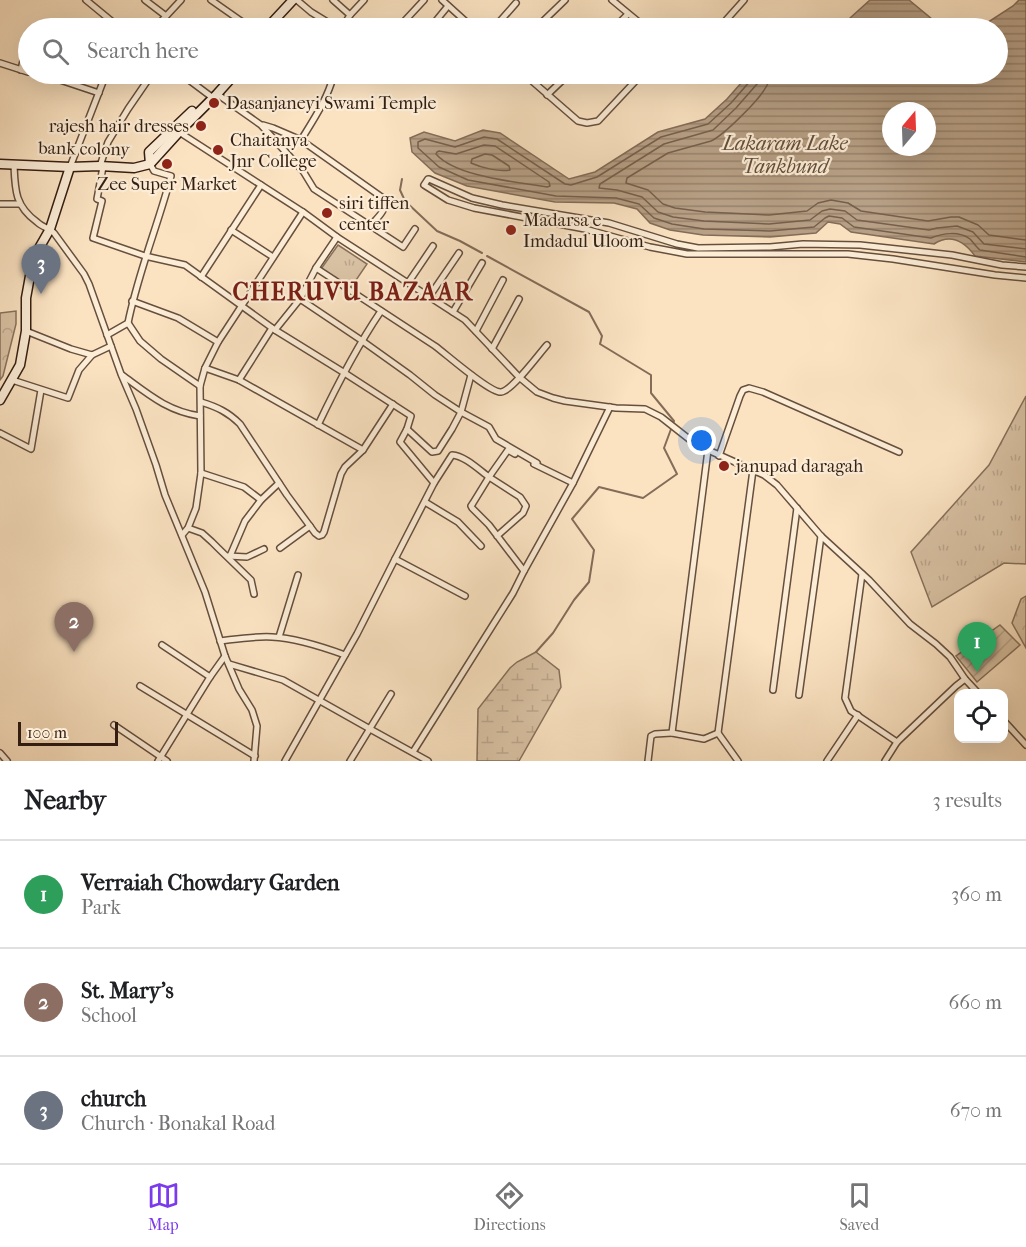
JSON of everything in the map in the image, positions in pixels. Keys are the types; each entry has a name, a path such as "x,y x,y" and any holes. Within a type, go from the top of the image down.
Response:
{"main road":[{"path":"277,18 292,2"},
{"path":"281,18 292,2"},
{"path":"150,164 149,152 213,95 221,84"},
{"name":"bank colony","path":"0,164 134,168 150,164 225,84"},
{"path":"0,400 20,365 26,331 26,298 30,276 38,250 50,229 70,167"}],"street":[{"path":"86,0 108,18"},
{"path":"145,0 166,16 181,0"},
{"path":"211,0 237,18"},
{"path":"333,0 350,15"},
{"path":"348,18 364,0"},
{"path":"407,18 424,0"},
{"path":"442,0 461,18"},
{"path":"546,18 565,0"},
{"path":"612,0 633,18"},
{"path":"727,18 744,0"},
{"path":"292,2 321,18"},
{"path":"503,18 516,3"},
{"path":"438,18 448,6"},
{"path":"624,18 628,14"},
{"path":"0,63 18,69"},
{"path":"76,84 99,93"},
{"path":"70,167 102,84"},
{"path":"145,84 108,142 97,199 102,201 93,238 145,256 185,265 273,329 393,404 411,417 400,442 434,483"},
{"path":"196,84 261,125 303,171 314,189 403,247 415,229"},
{"path":"301,140 319,112 331,84"},
{"path":"535,84 578,121 587,123 598,121 633,84"},
{"path":"547,95 559,84"},
{"path":"261,125 301,140 383,198 385,208 370,226"},
{"path":"179,132 465,320 519,377 537,392 553,398 610,407 645,409 661,417 689,439 708,450 764,475 777,485 821,536 869,580 910,624 950,657 975,689"},
{"path":"150,164 154,171 171,176 163,207 145,256 128,323 140,340 161,359 200,386"},
{"path":"14,165 15,190 20,204 38,223 54,233 89,284 136,409 165,495 205,592 228,664 239,689 252,710 257,726 255,758 140,686"},
{"path":"1026,267 860,244 698,248 677,244 609,223 472,198 429,179 424,185 448,200 474,208 585,229 650,247 687,254 848,254 1026,278"},
{"path":"201,277 261,185"},
{"path":"0,204 20,204"},
{"path":"182,535 188,528 196,508 201,473 200,386 205,368 218,342 303,212"},
{"path":"231,230 273,257"},
{"path":"239,380 273,329 300,299 316,268 337,237"},
{"path":"408,283 433,246"},
{"path":"429,297 459,253"},
{"path":"453,312 482,263"},
{"path":"316,268 443,352 471,375 496,391 501,392 510,387 547,345"},
{"path":"476,331 503,280"},
{"path":"300,299 361,340 435,395 489,427 496,439 537,463"},
{"path":"492,349 519,299"},
{"path":"132,301 178,318 218,342"},
{"path":"318,425 343,372 381,311"},
{"path":"107,336 128,323"},
{"path":"26,331 92,355"},
{"path":"12,380 68,398 79,370 92,355 111,346"},
{"path":"205,368 239,380 363,450"},
{"path":"121,374 165,406 185,414 200,416"},
{"path":"407,429 432,452 438,451 461,412 471,375"},
{"path":"719,456 740,396 743,390 749,388 763,392 899,452"},
{"path":"0,433 31,449 41,390"},
{"path":"201,402 224,410 232,416 252,440 279,483 317,535 323,533 345,467 363,450 393,404"},
{"path":"414,761 415,753 513,593 573,483 610,407"},
{"path":"524,571 489,525 471,506 508,450 573,483"},
{"path":"672,733 708,450"},
{"path":"285,761 345,655 434,483 452,455 466,460 520,497 526,506 523,513 497,536"},
{"path":"738,761 718,733 753,470"},
{"path":"201,473 244,487 261,500"},
{"path":"228,556 245,521 261,500 279,483"},
{"path":"425,502 458,522 481,546"},
{"path":"773,690 797,508"},
{"path":"280,548 310,526"},
{"path":"188,528 202,533 228,556 251,580 254,594"},
{"path":"799,695 821,536"},
{"path":"228,556 247,557 264,549"},
{"path":"395,559 465,596"},
{"path":"279,638 298,574"},
{"path":"862,574 845,698 851,711 897,742"},
{"path":"220,641 270,636 325,647 345,655"},
{"path":"162,645 210,677"},
{"path":"159,759 225,656"},
{"path":"228,664 283,680 428,761"},
{"path":"885,761 897,742 965,679"},
{"path":"350,761 391,694"},
{"path":"827,761 858,715"},
{"path":"114,725 159,759 167,761"},
{"path":"1008,725 1026,745"},
{"path":"648,761 651,736 655,734 672,733 704,739 718,733"},
{"path":"0,753 7,761"}],"green space":[{"path":"338,245 367,264 350,289 321,269"},
{"path":"16,311 16,324 0,380 0,313"},
{"path":"1026,396 1026,564 1004,563 932,607 911,552 989,465"},
{"path":"1026,596 1026,648 1012,623 1021,599"},
{"path":"1000,625 1020,645 977,682 956,656"},
{"path":"536,652 559,670 561,687 519,761 477,761 478,709 510,668"}],"water":[{"path":"870,0 909,0 931,18 850,18"},
{"name":"Lakaram Lake Tankbund","path":"1019,0 1026,0 1026,262 975,256 957,240 946,239 934,244 851,232 840,224 828,222 816,233 770,237 703,235 670,230 650,223 637,209 614,203 555,202 467,186 435,173 412,152 410,138 424,132 455,141 483,130 500,133 569,179 595,172 658,132 705,119 740,84 1008,84 1008,18 994,18"}],"waterway":[{"path":"402,179 400,190 405,201 437,231 482,253"},
{"path":"487,256 589,312 602,336 600,344 651,375 651,393 674,421 664,448 677,474 643,498 599,487 572,519 594,550 589,582 574,600 553,633 536,652"}],"place":[{"name":"Dasanjaneyi Swami Temple","path":"214,103"},
{"name":"rajesh hair dresses","path":"201,126"},
{"name":"Chaitanya Jnr College","path":"218,150"},
{"name":"Zee Super Market","path":"167,164"},
{"name":"siri tiffen center","path":"327,213"},
{"name":"Madarsa e Imdadul Uloom","path":"511,230"},
{"name":"church","path":"41,294"},
{"name":"janupad daragah","path":"724,466"},
{"name":"St. Mary's","path":"74,652"},
{"name":"Verraiah Chowdary Garden","path":"977,672"}],"district":[{"name":"CHERUVU BAZAAR","path":"353,292"}]}
